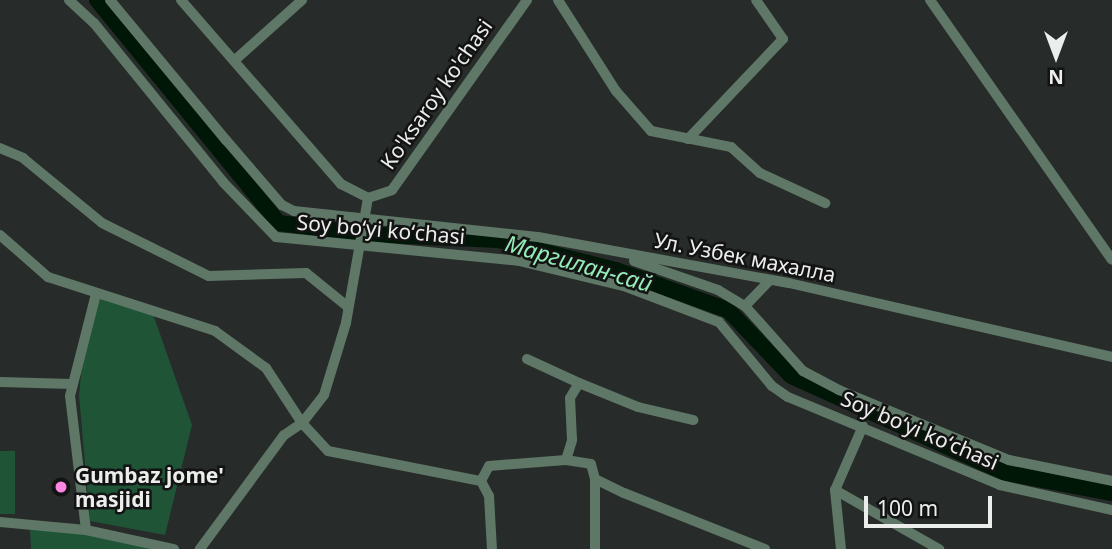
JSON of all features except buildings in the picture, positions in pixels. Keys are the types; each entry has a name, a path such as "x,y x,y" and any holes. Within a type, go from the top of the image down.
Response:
{"street":[{"name":"Soy boʻyi koʻchasi","path":"69,0 94,23 256,220 288,242 519,261 624,286 719,322 746,349 772,386 788,397 1013,489 1112,510"},
{"name":"Ул. Узбек махалла","path":"110,0 282,205 294,211 593,247 771,280 1112,357"},
{"path":"181,0 341,184 368,198 333,375 302,423 284,435 200,549"},
{"path":"234,60 302,0"},
{"name":"Ko'ksaroy ko'chasi","path":"368,198 392,190 527,0"},
{"path":"558,0 616,91 651,131 731,147 760,173 825,203"},
{"path":"688,139 783,39 756,0"},
{"path":"930,0 1112,260"},
{"path":"0,148 23,158 102,223 209,276 306,273 348,307"},
{"path":"0,235 48,277 215,331 266,368 302,423 328,451 481,481"},
{"path":"593,247 718,290 745,306 803,371 839,390 1010,460 1112,481"},
{"path":"745,306 771,280"},
{"path":"86,530 71,417 72,384 96,294"},
{"path":"527,359 638,407 693,420"},
{"path":"0,382 72,384"},
{"path":"566,460 572,440 570,398 579,383"},
{"path":"841,549 835,490 863,426"},
{"path":"481,481 489,466 566,460 591,464 595,479 594,549"},
{"path":"595,479 765,549"},
{"path":"481,481 489,496 492,549"},
{"path":"835,490 939,549"},
{"path":"0,522 86,530 174,549"}],"green space":[{"path":"99,297 153,314 192,425 165,535 90,521 79,395 83,354"},
{"path":"0,451 15,451 15,514 0,514"},
{"path":"30,529 104,536 157,549 31,549"}],"waterway":[{"name":"Маргилан-сай","path":"97,0 279,223 362,234 498,240 616,270 728,310 791,376 1006,473 1112,493"}],"place":[{"name":"Gumbaz jome' masjidi","path":"61,487"}]}
